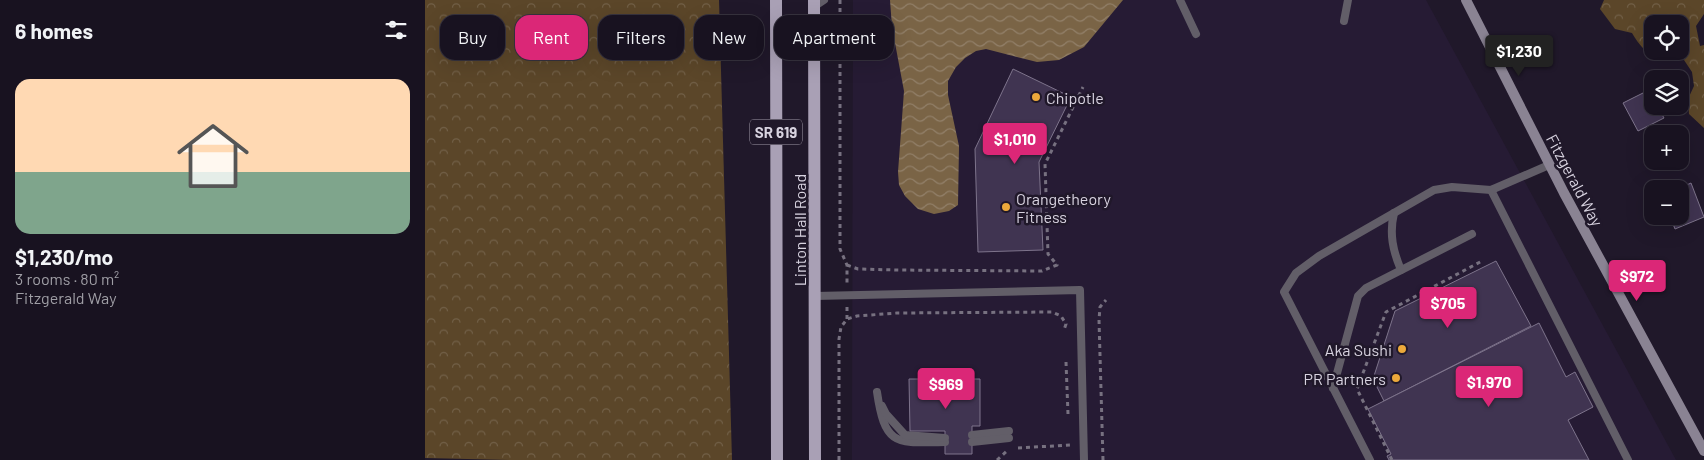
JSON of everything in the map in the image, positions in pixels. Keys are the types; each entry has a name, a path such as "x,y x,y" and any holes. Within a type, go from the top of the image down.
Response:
{"main road":[{"name":"Linton Hall Road","path":"776,0 777,460"},
{"name":"Linton Hall Road","path":"815,460 818,2"}],"street":[{"name":"Fitzgerald Way","path":"1466,0 1549,164 1704,451"}],"lane":[{"path":"1179,0 1196,34"},
{"path":"1344,21 1348,0"},
{"path":"1370,460 1284,292 1296,273 1319,256 1434,190 1453,187 1491,190 1549,164"},
{"path":"1491,190 1628,460"},
{"path":"1394,213 1391,226 1392,243 1401,270"},
{"path":"1333,388 1358,296 1366,288 1471,234"},
{"path":"815,296 1080,290 1084,460"},
{"path":"877,392 881,415 885,426 891,434 907,443 945,440"},
{"path":"972,438 1009,434"}],"path":[{"path":"840,0 840,249 847,265 858,269 1042,272 1057,265 1048,254 1045,164 1083,86"},
{"path":"1393,460 1357,389 1386,312 1482,261"},
{"path":"1103,460 1099,320 1101,307 1106,300"},
{"path":"839,460 839,338 841,327 847,319 857,316 897,313 1052,312 1061,316 1066,324 1064,330"},
{"path":"1065,362 1068,417"},
{"path":"997,460 1006,452 1016,448 1070,444 1070,452"}],"shaded area":[{"path":"853,0 1426,0 1676,460 852,460 853,60 894,60 894,15 853,15"}],"green space":[{"path":"425,0 719,0 719,15 694,15 694,60 721,60 732,460 425,458"},
{"path":"1604,0 1704,0 1704,14 1696,26 1700,46 1704,45 1704,128 1689,114 1689,97 1694,86 1692,72 1684,60 1689,60 1689,15 1644,15 1644,49 1632,33 1615,29 1600,9"}],"water":[{"path":"890,0 1123,0 1084,47 1059,60 1037,62 986,49 976,51 956,67 948,81 948,95 959,146 958,205 949,211 934,214 918,209 905,196 899,185 898,172 904,91 894,38 894,15 891,15"}],"building":[{"path":"1013,69 1071,97 1039,162 1043,250 978,252 975,149"},
{"path":"1644,92 1644,115 1662,115 1664,118 1650,125 1644,125 1644,128 1638,131 1623,103"},
{"path":"1691,183 1704,217 1689,223 1689,184"},
{"path":"1673,225 1685,225 1675,229"},
{"path":"1496,261 1531,326 1384,401 1373,379 1395,311"},
{"path":"1539,323 1566,377 1575,372 1593,407 1568,420 1589,460 1389,460 1387,456 1391,454 1368,409"},
{"path":"909,379 980,379 980,426 972,426 972,454 945,454 945,431 910,431"}],"place":[{"name":"Chipotle","path":"1036,97"},
{"name":"Orangetheory Fitness","path":"1006,207"},
{"name":"Aka Sushi","path":"1402,349"},
{"name":"PR Partners","path":"1396,378"}]}
